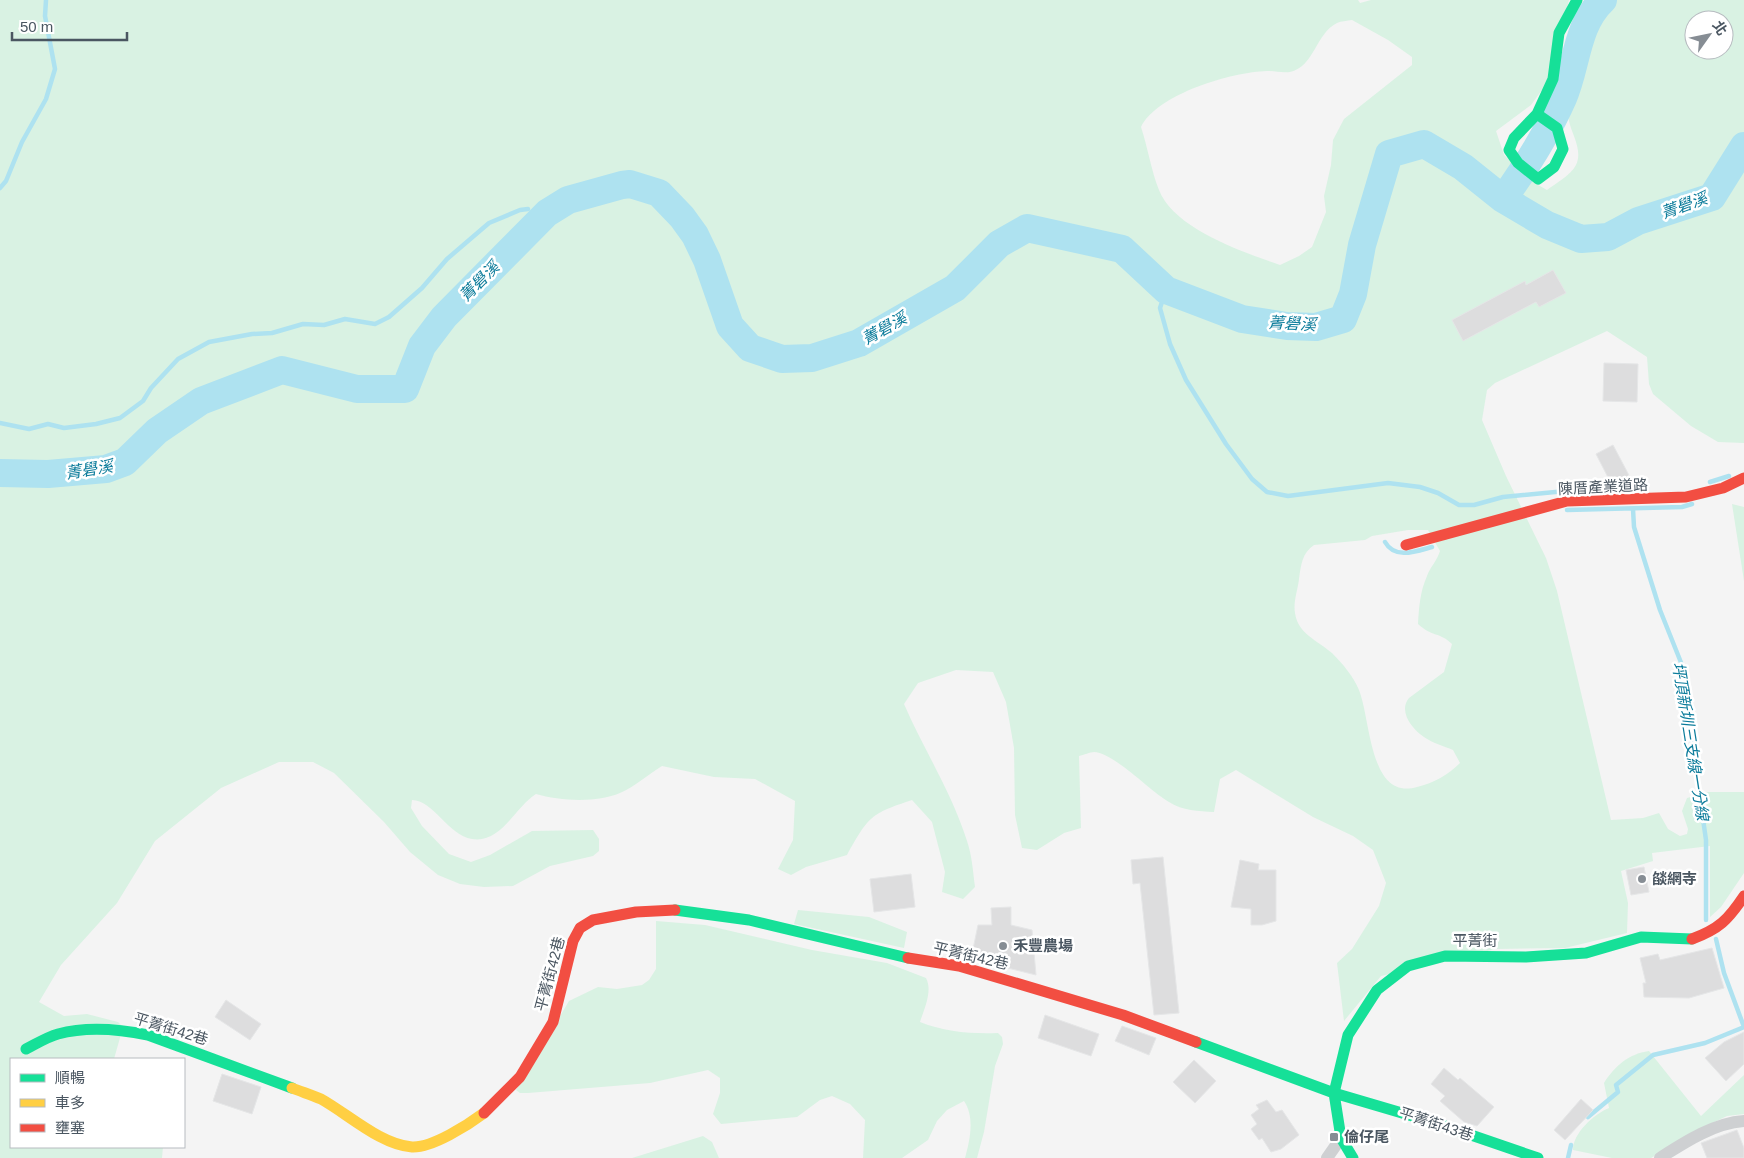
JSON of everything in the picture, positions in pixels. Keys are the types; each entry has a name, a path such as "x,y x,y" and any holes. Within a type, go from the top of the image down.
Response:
{"street":[{"path":"1538,114 1557,128 1563,149 1554,167 1538,178 1518,163 1509,150 1514,138 1538,114 1553,79 1559,33 1577,0"},
{"name":"陳厝產業道路","path":"1406,545 1567,501 1686,497 1723,488 1744,478"},
{"name":"平菁街","path":"1353,1158 1341,1138 1334,1093 1348,1035 1377,990 1408,966 1445,956 1526,957 1586,953 1641,937 1688,940 1714,931 1734,911 1744,896"},
{"name":"平菁街42巷","path":"26,1049 58,1034 94,1029 124,1030 148,1035 248,1070 320,1099 386,1140 394,1144 414,1148 437,1140 472,1122 495,1104 520,1077 553,1022 573,941 580,928 593,920 636,912 672,910 749,920 910,958 959,966 1123,1016 1334,1093"},
{"name":"平菁街43巷","path":"1334,1093 1426,1120 1538,1158"},
{"path":"1660,1158 1686,1140 1730,1122 1744,1121"},
{"path":"1327,1158 1341,1138"}],"green space":[{"path":"0,0 1358,0 1360,3 1371,0 1569,0 1547,83 1531,105 1496,131 1504,155 1531,181 1547,190 1570,172 1578,159 1578,148 1570,126 1567,110 1568,84 1577,42 1587,21 1599,7 1609,0 1744,0 1744,443 1718,442 1691,426 1653,394 1649,384 1647,357 1607,331 1495,383 1487,390 1482,420 1506,476 1546,558 1557,591 1611,820 1643,818 1659,813 1668,829 1680,836 1687,834 1688,829 1682,811 1687,798 1708,792 1744,792 1744,873 1721,907 1710,917 1710,846 1652,853 1653,861 1621,871 1628,903 1627,933 1565,948 1496,949 1381,976 1344,1021 1337,963 1352,949 1379,906 1386,883 1373,850 1353,836 1313,817 1236,770 1220,779 1214,812 1196,811 1185,809 1169,802 1111,758 1094,752 1079,756 1081,828 1064,833 1037,850 1022,848 1015,815 1014,748 1006,702 993,672 956,670 918,683 904,704 954,806 969,846 975,887 963,899 942,892 945,872 932,822 912,800 887,809 872,818 866,824 847,855 806,867 791,875 778,869 793,840 795,801 755,779 714,777 662,766 631,787 611,796 578,800 536,794 500,830 482,839 472,839 463,836 427,806 412,800 411,808 422,826 449,854 471,862 490,855 532,831 593,830 599,839 599,851 593,856 550,866 513,886 484,887 460,884 438,875 410,852 384,822 334,773 313,762 279,762 221,788 155,841 117,903 61,965 39,1002 64,1016 87,1014 118,1022 123,1027 114,1058 10,1058 10,1148 163,1148 162,1158 0,1158","holes":["1352,20 1388,40 1412,57 1412,65 1344,119 1333,140 1331,165 1324,196 1326,212 1312,247 1280,265 1229,246 1211,237 1179,216 1167,204 1159,190 1141,127 1150,115 1163,104 1179,95 1216,80 1252,72 1290,72 1298,69 1305,64 1324,34 1339,22","1408,530 1428,530 1440,551 1428,573 1423,588 1418,624 1452,644 1444,672 1409,698 1405,708 1411,725 1419,734 1434,743 1453,750 1460,763 1451,771 1429,783 1417,787 1401,788 1389,782 1381,770 1370,738 1363,703 1357,685 1340,661 1309,636 1300,626 1295,613 1295,600 1301,564 1307,552 1314,545 1365,540 1372,536"]},
{"path":"1732,504 1744,507 1744,581"},
{"path":"798,910 869,917 907,932 904,948 794,924"},
{"path":"656,921 705,925 812,950 887,963 926,978 929,989 926,1006 920,1022 958,1032 998,1033 1002,1037 1003,1044 995,1066 984,1132 977,1158 965,1158 970,1136 970,1114 964,1101 947,1110 937,1121 928,1140 902,1158 863,1158 865,1120 850,1104 832,1096 820,1100 797,1117 721,1124 713,1114 720,1093 720,1078 708,1070 650,1083 528,1093 520,1093 516,1090 569,1001 598,987 617,989 642,985 649,980 656,969"},
{"path":"1649,1051 1701,1116 1744,1075 1744,1114 1727,1116 1651,1158 1612,1158 1573,1150 1577,1137 1585,1125 1609,1108 1604,1083 1608,1077 1628,1058"},
{"path":"703,1136 712,1142 719,1158 632,1158"}],"building":[{"path":"1553,270 1566,293 1539,307 1536,302 1463,341 1452,320 1525,281 1526,285"},
{"path":"1604,363 1638,364 1637,402 1603,401"},
{"path":"1613,445 1632,481 1618,489 1614,489 1596,454"},
{"path":"1163,857 1179,1013 1154,1015 1140,883 1133,884 1131,860"},
{"path":"1240,860 1259,864 1258,870 1276,870 1276,921 1262,925 1251,925 1251,909 1231,907"},
{"path":"1644,867 1649,892 1631,895 1626,870"},
{"path":"911,874 915,907 874,912 870,879"},
{"name":"禾豐農場","path":"1011,907 1011,925 1032,930 1036,975 971,959 978,925 992,925 991,908"},
{"path":"1712,948 1724,988 1689,998 1644,997 1643,983 1646,983 1640,958 1658,954 1660,960"},
{"path":"226,1000 261,1024 250,1040 215,1017"},
{"path":"1045,1015 1099,1034 1091,1056 1038,1038"},
{"path":"1122,1026 1156,1038 1149,1055 1115,1041"},
{"path":"1744,1032 1744,1064 1726,1081 1705,1058 1724,1042"},
{"path":"1194,1060 1216,1081 1195,1103 1173,1082"},
{"path":"1444,1068 1458,1080 1460,1078 1494,1107 1477,1126 1464,1122 1440,1101 1445,1096 1431,1084"},
{"path":"222,1074 261,1087 252,1114 213,1101"},
{"path":"1581,1099 1593,1110 1565,1140 1554,1130"},
{"path":"1267,1100 1276,1112 1282,1110 1299,1135 1281,1149 1271,1152 1262,1138 1259,1140 1251,1129 1257,1124 1251,1115 1259,1109 1256,1105"},
{"path":"1737,1130 1744,1148 1744,1158 1707,1158 1701,1143"}],"waterway":[{"path":"0,188 6,181 22,142 46,99 55,69 45,16 46,0"},
{"path":"1503,199 1536,150 1557,111 1568,86 1578,46 1587,21 1603,0"},
{"name":"菁礐溪","path":"0,473 48,474 106,469 125,462 157,431 201,401 282,370 357,389 405,389 422,346 444,317 547,213 568,200 622,185 630,184 659,193 682,217 695,235 707,260 730,326 750,348 782,359 812,358 859,343 955,288 999,244 1027,228 1122,249 1166,290 1242,319 1287,326 1316,327 1343,319 1353,294 1362,245 1389,154 1424,144 1463,167 1503,199 1547,225 1581,239 1608,237 1638,221 1712,197 1744,146"},
{"path":"540,206 568,200"},
{"path":"0,423 29,429 48,424 64,428 96,424 120,418 143,401 151,388 178,359 209,342 252,334 272,333 303,324 324,325 345,319 375,324 389,317 422,288 447,259 489,223 520,210 528,209"},
{"path":"1166,290 1160,308 1170,344 1186,380 1226,444 1252,479 1267,492 1288,496 1388,483 1420,487 1438,493 1459,505 1474,505 1503,497 1576,490 1604,492"},
{"path":"1710,482 1729,476"},
{"name":"坪頂新圳三支線一分線","path":"1567,510 1682,507 1692,504"},
{"name":"坪頂新圳三支線一分線","path":"1633,509 1634,527 1660,610 1682,665 1689,732 1706,840 1706,920"},
{"path":"1385,542 1389,548 1400,553 1432,547"},
{"name":"坪頂新圳三支線一分線","path":"1716,939 1724,973 1744,1027"},
{"path":"1588,1117 1618,1092 1616,1085 1653,1055 1705,1043 1744,1027"},
{"path":"1568,1158 1571,1145"}],"traffic: fast":[{"path":"1537,114 1557,128 1563,149 1554,167 1538,179 1518,163 1509,150 1514,138 1537,114 1553,79 1559,33 1577,0"},
{"path":"675,910 749,920 908,958"},
{"path":"1353,1158 1341,1138 1334,1093 1348,1035 1377,990 1408,966 1445,956 1526,957 1586,953 1641,937 1692,939"},
{"path":"26,1049 58,1034 80,1030 126,1031 148,1035 292,1088"},
{"path":"1196,1042 1334,1093 1436,1123 1538,1158"}],"traffic: slow":[{"path":"292,1088 321,1099 388,1141 412,1147 439,1140 484,1113"}],"traffic: jam":[{"path":"1406,545 1567,501 1686,497 1723,488 1744,478"},
{"path":"1692,939 1722,923 1744,896"},
{"path":"484,1113 520,1077 553,1022 573,941 580,928 593,920 636,912 675,910"},
{"path":"908,958 959,966 1123,1015 1196,1042"}],"place":[{"name":"燄網寺","path":"1642,879"},
{"name":"禾豐農場","path":"1003,946"},
{"name":"倫仔尾","path":"1334,1137"}]}
